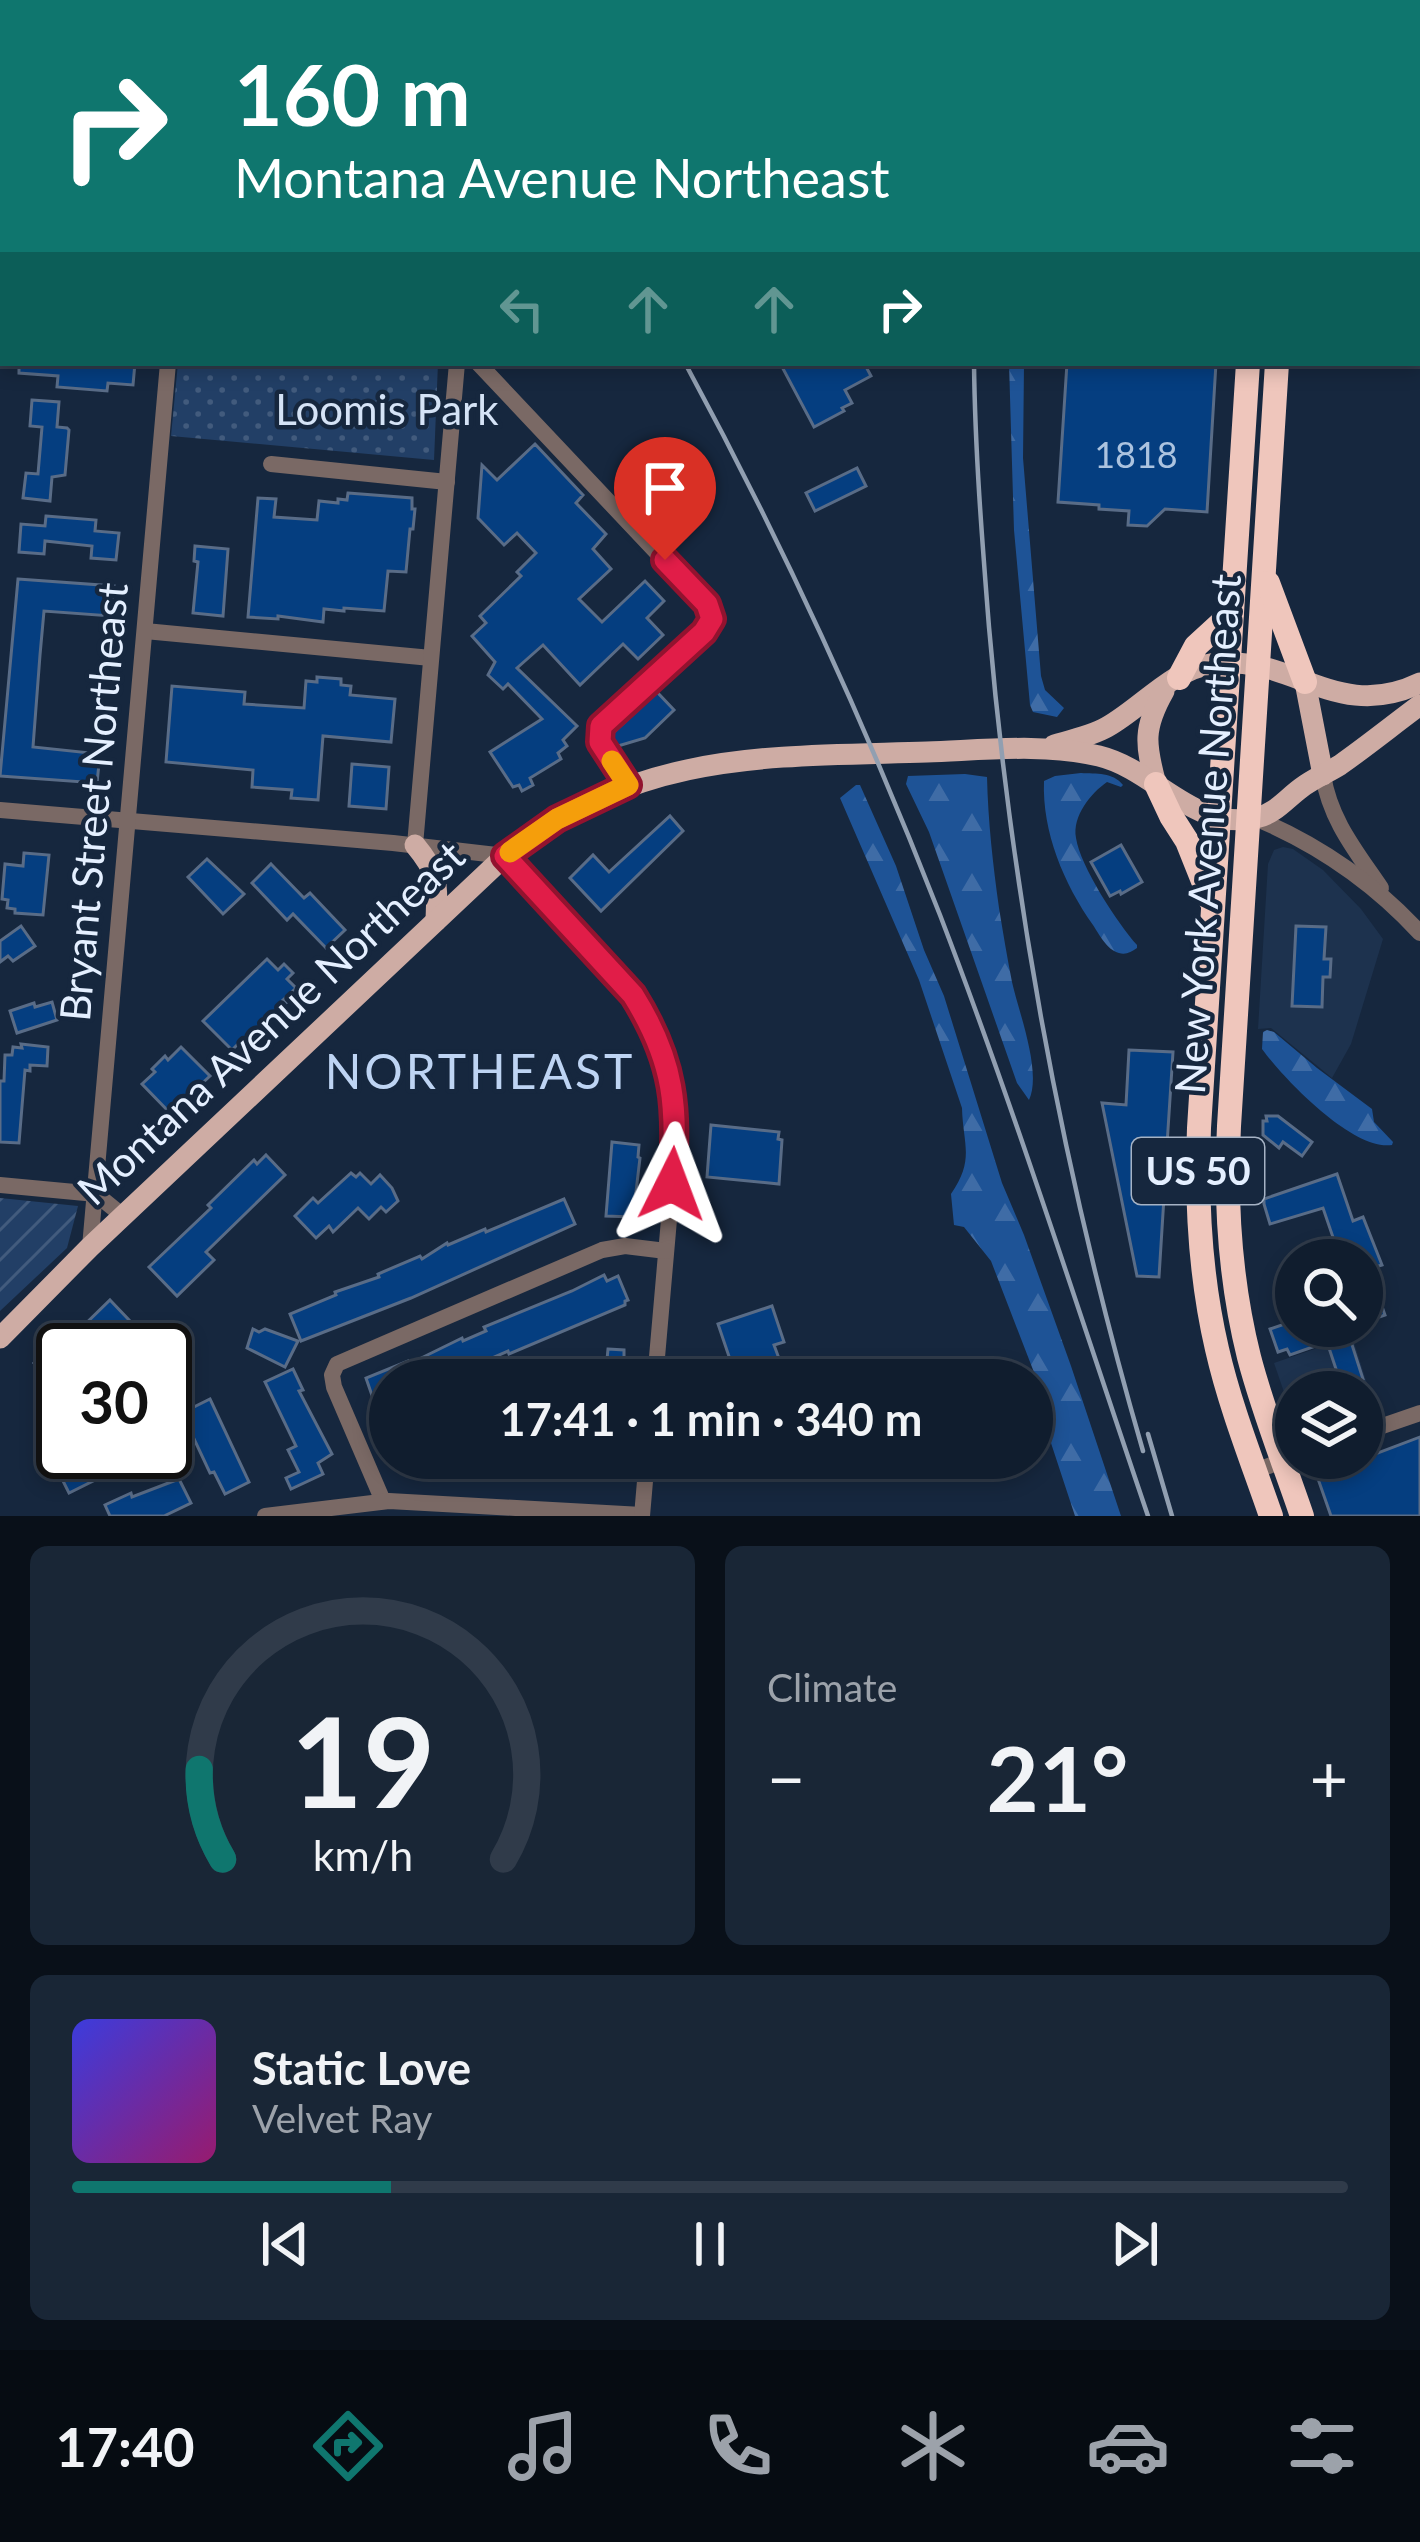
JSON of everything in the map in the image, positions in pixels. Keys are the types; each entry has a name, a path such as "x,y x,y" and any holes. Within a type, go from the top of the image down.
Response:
{"highway":[{"name":"New York Avenue Northeast","path":"1248,366 1199,1128 1200,1241 1218,1354 1271,1516"},
{"name":"New York Avenue Northeast","path":"1275,1421 1246,1345 1233,1272 1228,1150 1277,366"},
{"path":"1264,571 1305,682"},
{"path":"1173,681 1196,646 1232,613"},
{"path":"1156,784 1214,907"},
{"name":"New York Avenue Northeast","path":"1294,1479 1302,1516"}],"main road":[{"path":"1229,664 1278,670 1338,694 1368,697 1420,683"},
{"name":"Montana Avenue Northeast","path":"1042,748 1106,728 1173,681 1204,666 1229,664"},
{"path":"1156,784 1147,733 1151,715 1173,681"},
{"path":"1305,682 1323,775"},
{"path":"1220,817 1251,818 1274,810 1420,705"},
{"name":"Montana Avenue Northeast","path":"0,1338 90,1247 505,856 557,819 628,785 739,760 1042,748 1107,758 1190,808 1220,817"},
{"path":"415,845 434,871 436,921"}],"street":[{"name":"Bryant Street Northeast","path":"90,1247 168,366"},
{"path":"415,845 457,366"},
{"path":"481,366 707,604 712,619 704,632 601,726 600,742 628,785"},
{"path":"271,464 447,482"},
{"path":"145,631 431,658"},
{"path":"1323,775 1335,819 1388,899 1420,932"},
{"path":"0,809 505,856 633,995 656,1037 672,1082 675,1151 657,1359"},
{"path":"1251,818 1305,841 1388,899"},
{"path":"0,1185 96,1194 123,1216"},
{"path":"383,1501 332,1381 337,1364 602,1250 625,1246 666,1251"},
{"path":"1383,1426 1420,1414"},
{"path":"1255,1471 1275,1463"},
{"path":"265,1516 383,1501 642,1515 645,1479"}],"shaded area":[{"path":"1283,847 1323,870 1383,939 1351,1044 1332,1078 1271,1028 1258,1029 1268,864 1274,850"},
{"path":"1320,1347 1355,1347 1363,1371 1277,1371 1274,1363"}],"green space":[{"name":"Loomis Park","path":"178,366 438,366 434,460 171,436"},
{"path":"1009,366 1024,366 1023,458 1041,676 1045,690 1064,708 1057,717 1033,712 1030,705 1014,530"},
{"path":"1081,773 1109,776 1123,785 1107,782 1095,792 1080,814 1076,838 1092,879 1137,945 1126,953 1111,949 1098,933 1073,892 1051,838 1044,781"},
{"path":"908,776 987,777 999,908 1033,1074 1029,1100 1017,1083 929,832 906,784"},
{"path":"860,785 896,866 1121,1516 1075,1516 1053,1449 1053,1359 1029,1359 991,1261 964,1227 954,1225 951,1194 965,1161 962,1108 919,980 840,798"},
{"path":"1267,1030 1372,1109 1374,1122 1392,1145 1358,1137 1303,1094 1262,1049"},
{"path":"0,1198 78,1206 67,1248 0,1311"}],"building":[{"path":"19,366 135,366 133,385 108,383 107,391 57,387 58,376 19,373"},
{"path":"782,366 866,366 871,376 845,390 852,403 814,427"},
{"path":"1067,366 1216,366 1207,512 1165,509 1147,526 1128,525 1129,511 1058,502"},
{"path":"32,400 59,402 57,427 69,430 65,475 52,477 50,501 23,498 26,473 38,474 42,427 30,426"},
{"path":"535,444 583,495 576,503 606,534 593,549 611,569 579,599 602,622 645,581 664,601 647,618 663,635 638,659 623,644 580,685 543,645 517,668 577,726 563,740 567,746 558,753 561,759 530,778 533,785 522,791 519,785 513,787 490,752 542,719 508,684 503,689 488,675 495,662 472,636 486,623 480,616 521,576 517,572 536,553 517,533 504,545 478,518 482,465 497,480"},
{"path":"857,468 866,486 815,511 806,493"},
{"path":"348,493 412,498 415,509 406,572 388,571 384,611 324,609 323,622 248,617 258,498 276,499 274,517 317,520 319,501 338,503 338,499 347,500"},
{"path":"46,516 96,520 95,531 119,533 116,560 91,558 92,546 45,541 44,554 19,552 21,524 45,526"},
{"path":"195,546 228,549 223,616 193,613"},
{"path":"18,579 114,586 111,616 44,611 40,655 33,747 100,754 97,783 0,776"},
{"path":"317,677 341,679 341,685 351,686 350,695 395,699 391,742 323,736 318,800 291,798 292,790 252,787 253,770 166,762 172,686 245,692 244,704 304,708 306,681 317,682"},
{"path":"657,692 674,710 645,738 618,746 613,733"},
{"path":"352,764 389,767 386,809 349,806"},
{"path":"670,816 683,831 601,911 570,878 593,855 609,872"},
{"path":"1121,845 1142,882 1110,896 1091,862"},
{"path":"24,853 49,855 43,915 15,913 7,908 8,900 2,899 5,864 23,866"},
{"path":"207,859 244,894 223,914 188,877"},
{"path":"271,864 304,898 310,893 345,930 326,948 293,914 287,920 252,883"},
{"path":"21,926 35,946 13,961 8,956 0,962 0,941"},
{"path":"1296,926 1326,927 1324,959 1331,959 1330,977 1323,977 1322,1007 1292,1006"},
{"path":"267,959 278,970 284,964 293,973 287,979 296,988 247,1041 244,1038 232,1050 203,1021"},
{"path":"52,1002 57,1020 17,1033 10,1011"},
{"path":"21,1044 48,1047 47,1066 30,1065 30,1071 25,1070 19,1143 0,1142 5,1055 12,1055 13,1047 22,1048"},
{"path":"181,1047 210,1076 170,1113 142,1084 165,1056 168,1060"},
{"path":"1129,1050 1173,1052 1167,1145 1182,1146 1181,1166 1166,1165 1159,1277 1137,1276 1102,1103 1126,1105"},
{"path":"1266,1116 1278,1116 1312,1142 1302,1156 1283,1142 1279,1148 1263,1135"},
{"path":"711,1125 779,1132 779,1184 707,1177"},
{"path":"612,1142 639,1145 633,1217 606,1216"},
{"path":"266,1155 285,1175 206,1252 214,1260 177,1296 149,1267 254,1160 257,1164"},
{"path":"351,1173 356,1177 360,1173 371,1184 380,1175 398,1201 386,1212 381,1207 369,1219 358,1208 333,1232 329,1226 316,1238 295,1216 313,1198 318,1203"},
{"path":"1337,1174 1353,1221 1363,1217 1372,1239 1334,1239 1323,1208 1270,1224 1264,1199"},
{"path":"564,1199 575,1224 411,1298 301,1341 290,1314 422,1259 447,1243"},
{"path":"604,1275 607,1281 618,1276 628,1300 509,1354 490,1359 419,1359 486,1331 484,1327"},
{"path":"110,1300 129,1320 126,1323 86,1323"},
{"path":"772,1306 784,1342 774,1345 779,1359 730,1359 718,1324"},
{"path":"253,1329 298,1341 285,1367 247,1348"},
{"path":"1276,1347 1313,1347 1290,1355 1287,1349 1278,1352"},
{"path":"1329,1347 1353,1347 1360,1371 1337,1371"},
{"path":"608,1349 624,1350 624,1359 607,1359"},
{"path":"293,1369 303,1390 299,1391 332,1454 318,1463 323,1474 291,1489 286,1478 299,1472 288,1450 296,1446 265,1382"},
{"path":"210,1399 249,1482 225,1494 192,1435 192,1408"},
{"path":"1420,1437 1420,1516 1331,1516 1318,1479 1383,1479 1383,1451"},
{"path":"62,1479 95,1479 95,1480 69,1493"},
{"path":"179,1479 191,1503 164,1516 110,1516 105,1505 131,1493 132,1497"}],"railway":[{"path":"687,366 789,566 912,844 995,1064 1148,1516"},
{"path":"974,366 989,627 1028,939 1066,1146 1143,1451"},
{"path":"1148,1434 1172,1516"}],"slow traffic":[{"path":"510,852 557,819 628,785 612,761"}],"district":[{"name":"NORTHEAST","path":"480,1072"}],"route":[{"path":"665,560 707,604 712,619 704,632 601,726 600,742 628,785 557,819 505,856 633,995 648,1020 672,1082 676,1131 672,1184"}]}
